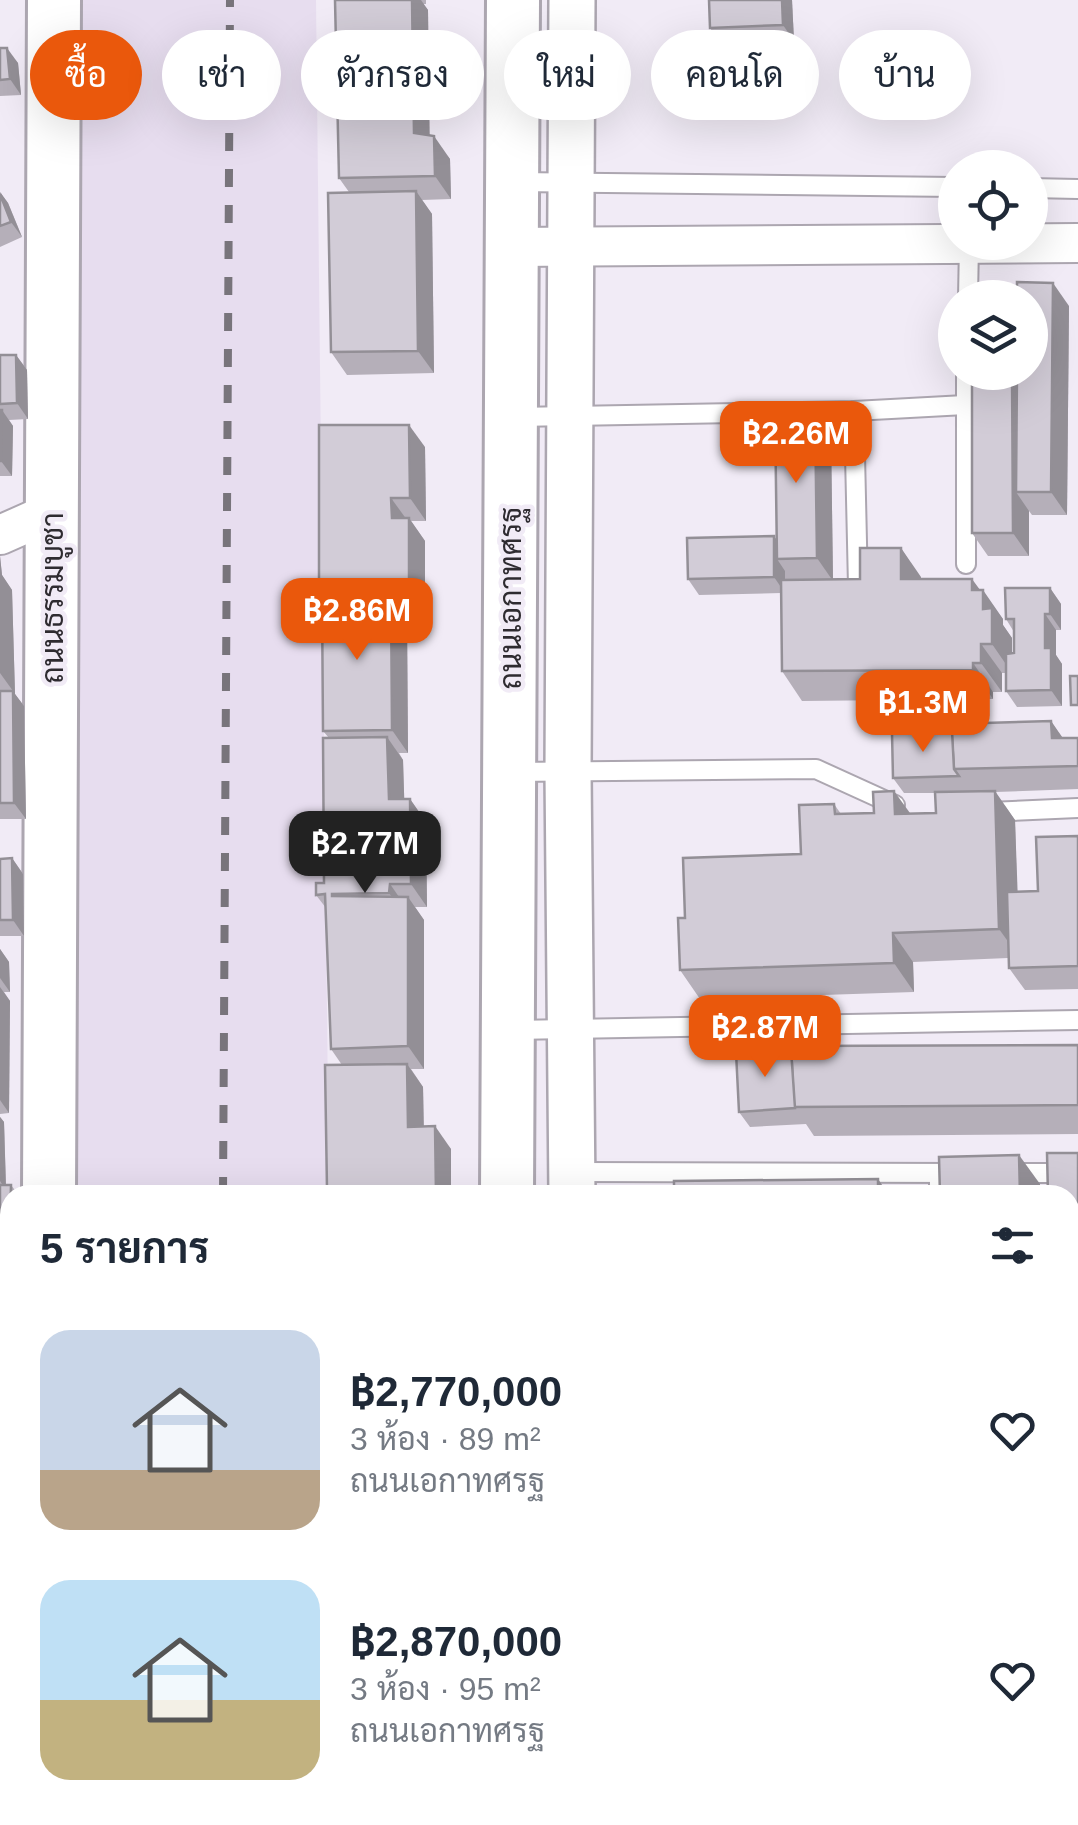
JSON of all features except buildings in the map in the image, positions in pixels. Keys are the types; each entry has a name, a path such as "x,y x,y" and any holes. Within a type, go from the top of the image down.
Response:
{"main road":[{"name":"ถนนธรรมบูชา","path":"49,1185 54,0"},
{"name":"ถนนเอกาทศรฐ","path":"507,1185 512,0"}],"street":[{"path":"572,0 568,416 572,1183"},
{"path":"1048,243 1078,243"},
{"path":"512,247 938,244"},
{"path":"0,535 52,512"}],"lane":[{"path":"512,182 938,187"},
{"path":"1048,188 1078,189"},
{"path":"965,390 966,564"},
{"path":"510,417 854,411 965,405"},
{"path":"854,411 858,586"},
{"path":"509,772 816,769 907,811"},
{"path":"971,813 1078,808"},
{"path":"508,1030 1078,1020"},
{"path":"939,1173 939,1185"},
{"path":"572,1183 978,1173"},
{"path":"998,1173 1078,1173"}],"shaded area":[{"path":"75,0 316,0 316,30 301,30 301,120 317,120 329,1185 69,1185 74,120 142,120 142,30 75,30"}],"railway":[{"path":"223,1185 230,0"}]}
